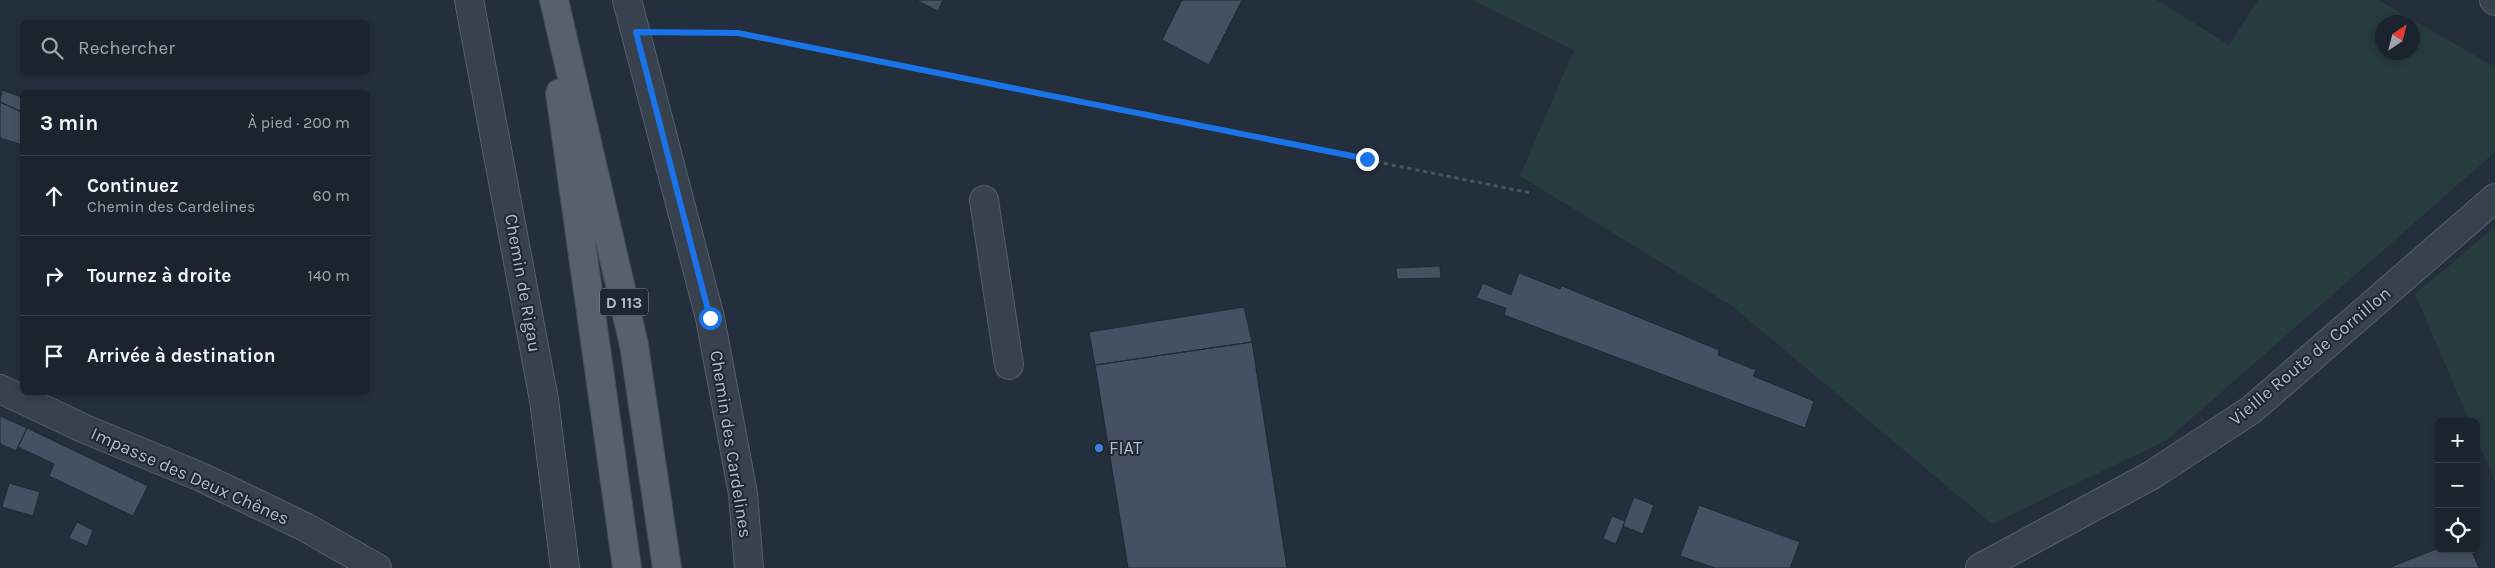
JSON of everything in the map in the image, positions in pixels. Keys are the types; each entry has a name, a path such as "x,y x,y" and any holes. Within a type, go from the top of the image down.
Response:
{"main road":[{"name":"D 113","path":"554,0 634,345 667,568"},
{"name":"D 113","path":"563,39 560,94 627,568"}],"street":[{"name":"Chemin de Rigau","path":"469,0 544,400 565,568"},
{"name":"Chemin des Cardelines","path":"627,0 670,158 710,318 743,494 749,568"},
{"name":"Vieille Route de Cornillon","path":"1980,568 2152,476 2251,410 2495,198"},
{"path":"984,200 1009,365"},
{"name":"Impasse des Deux Chênes","path":"0,389 84,429 201,477 304,527 377,568"}],"path":[{"path":"636,32 738,33 1531,193"}],"green space":[{"path":"1472,0 2157,0 2229,45 2258,0 2378,0 2404,15 2375,15 2375,60 2420,60 2420,24 2495,67 2495,152 2167,440 1992,524 1732,306 1520,176 1574,50"},
{"path":"2495,227 2495,481 2480,446 2480,418 2468,418 2415,294"}],"building":[{"path":"916,0 943,0 938,11"},
{"path":"1182,0 1242,0 1209,65 1162,40"},
{"path":"2,90 20,96 20,111 0,102"},
{"path":"0,102 20,111 20,144 0,138"},
{"path":"1440,266 1441,278 1397,279 1396,268"},
{"path":"1519,273 1560,289 1562,286 1719,350 1718,355 1756,370 1753,376 1814,401 1805,428 1504,315 1506,308 1476,298 1483,283 1511,295"},
{"path":"1244,307 1252,342 1095,365 1089,332"},
{"path":"1252,342 1287,568 1128,568 1095,365"},
{"path":"0,416 27,428 16,451 0,444"},
{"path":"27,428 148,486 133,516 49,476 54,464 18,447"},
{"path":"9,483 40,492 33,516 2,507"},
{"path":"1634,497 1654,505 1643,534 1623,526"},
{"path":"1699,505 1800,542 1790,568 1715,568 1680,556"},
{"path":"1612,516 1625,521 1616,544 1603,539"},
{"path":"77,522 93,530 87,546 69,538"},
{"path":"2435,550 2435,553 2473,553 2479,568 2388,568"}],"place":[{"name":"FIAT","path":"1099,448"}],"route":[{"path":"710,318 636,32 738,33 1367,159"}]}
